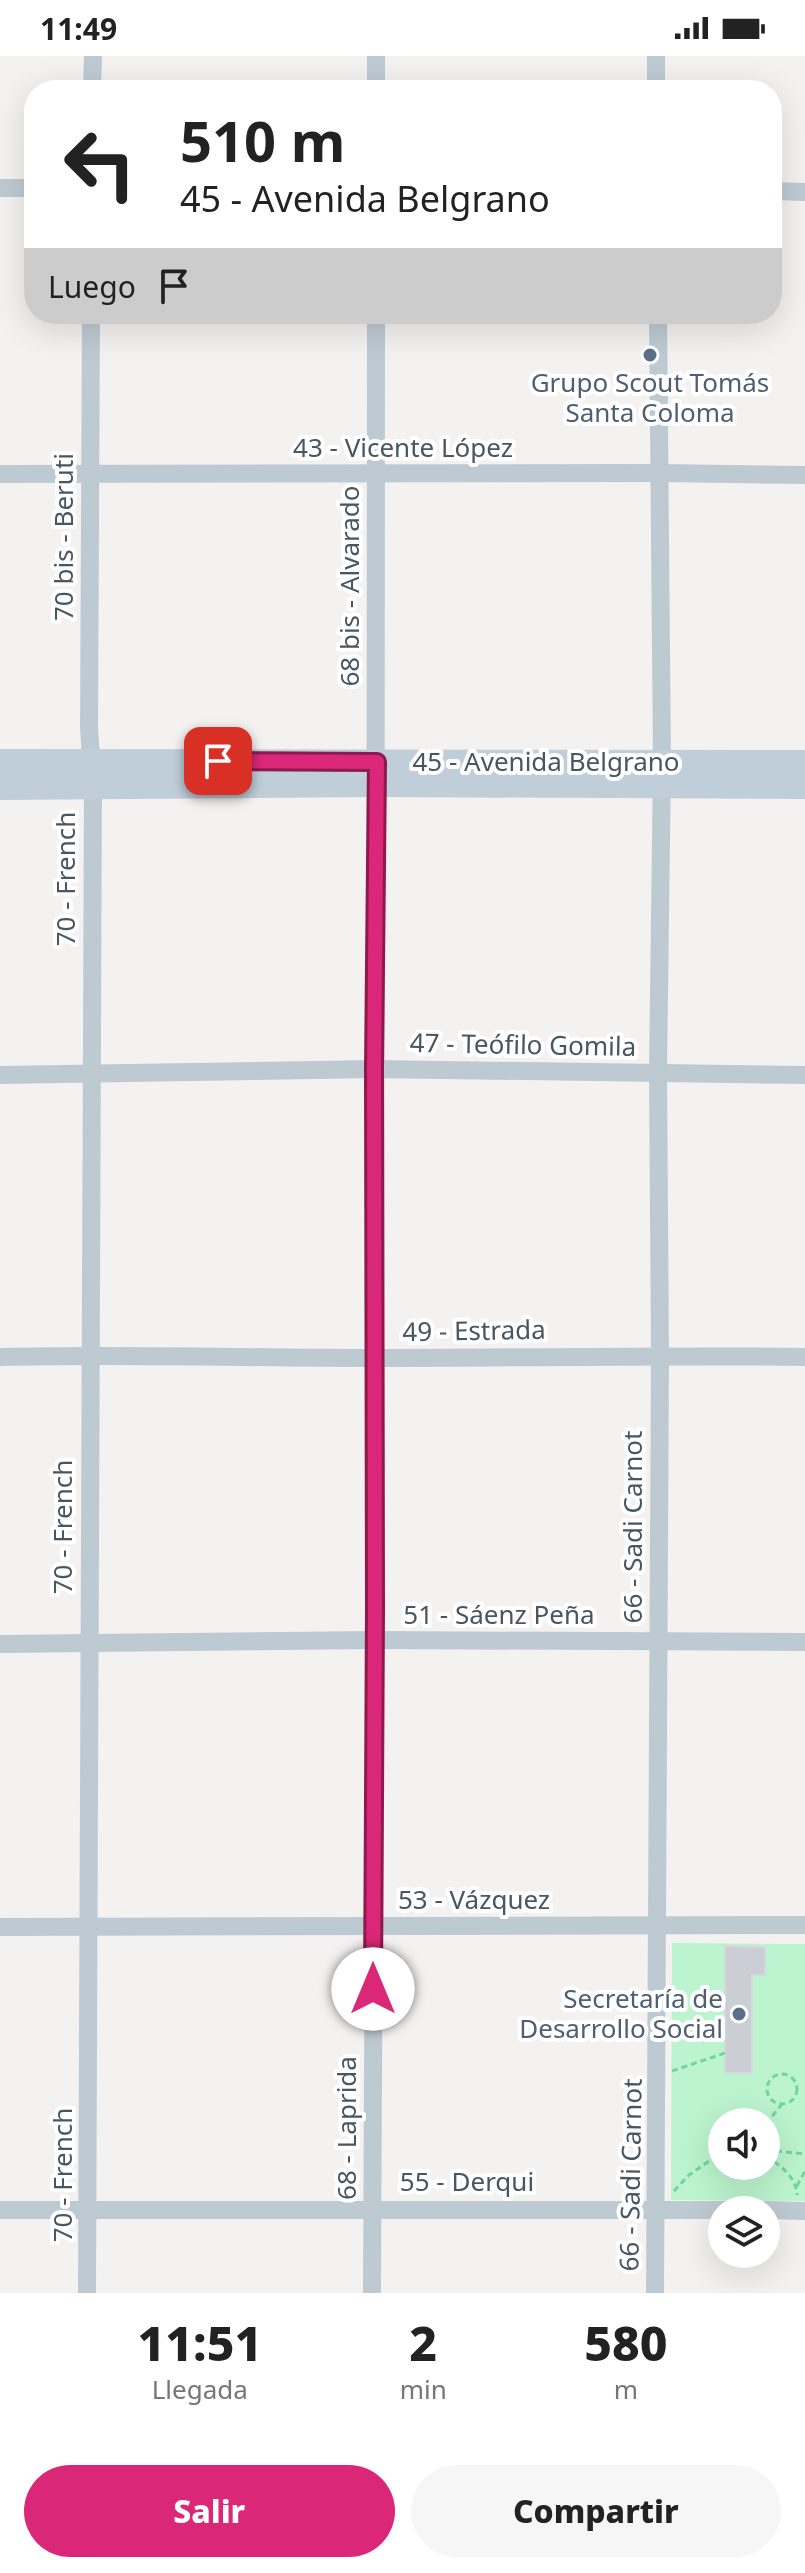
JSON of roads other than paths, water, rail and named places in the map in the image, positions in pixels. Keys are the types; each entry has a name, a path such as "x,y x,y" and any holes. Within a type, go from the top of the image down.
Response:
{"main road":[{"name":"45 - Avenida Belgrano","path":"0,762 92,773 662,774 805,786"},
{"name":"45 - Avenida Belgrano","path":"662,774 805,763"},
{"name":"45 - Avenida Belgrano","path":"0,787 92,773"}],"street":[{"path":"92,80 93,56"},
{"path":"376,56 376,80"},
{"path":"656,56 656,80"},
{"path":"0,188 24,188"},
{"path":"782,191 805,192"},
{"name":"70 bis - Beruti","path":"91,324 92,773"},
{"name":"68 bis - Alvarado","path":"376,324 376,773"},
{"name":"66 - Sadi Carnot","path":"655,2293 660,1355 658,1073 662,774 658,324"},
{"name":"43 - Vicente López","path":"0,474 805,475"},
{"name":"70 - French","path":"87,2293 92,773"},
{"name":"68 - Laprida","path":"372,2293 376,773"},
{"name":"47 - Teófilo Gomila","path":"0,1075 374,1069 805,1075"},
{"name":"49 - Estrada","path":"0,1357 805,1357"},
{"name":"51 - Sáenz Peña","path":"0,1644 375,1640 805,1642"},
{"name":"53 - Vázquez","path":"0,1927 805,1925"},
{"name":"55 - Derqui","path":"0,2210 708,2210"},
{"path":"780,2210 801,2211"}],"place":[{"name":"Grupo Scout Tomás Santa Coloma","path":"650,355"},
{"name":"Secretaría de Desarrollo Social","path":"739,2014"}]}
